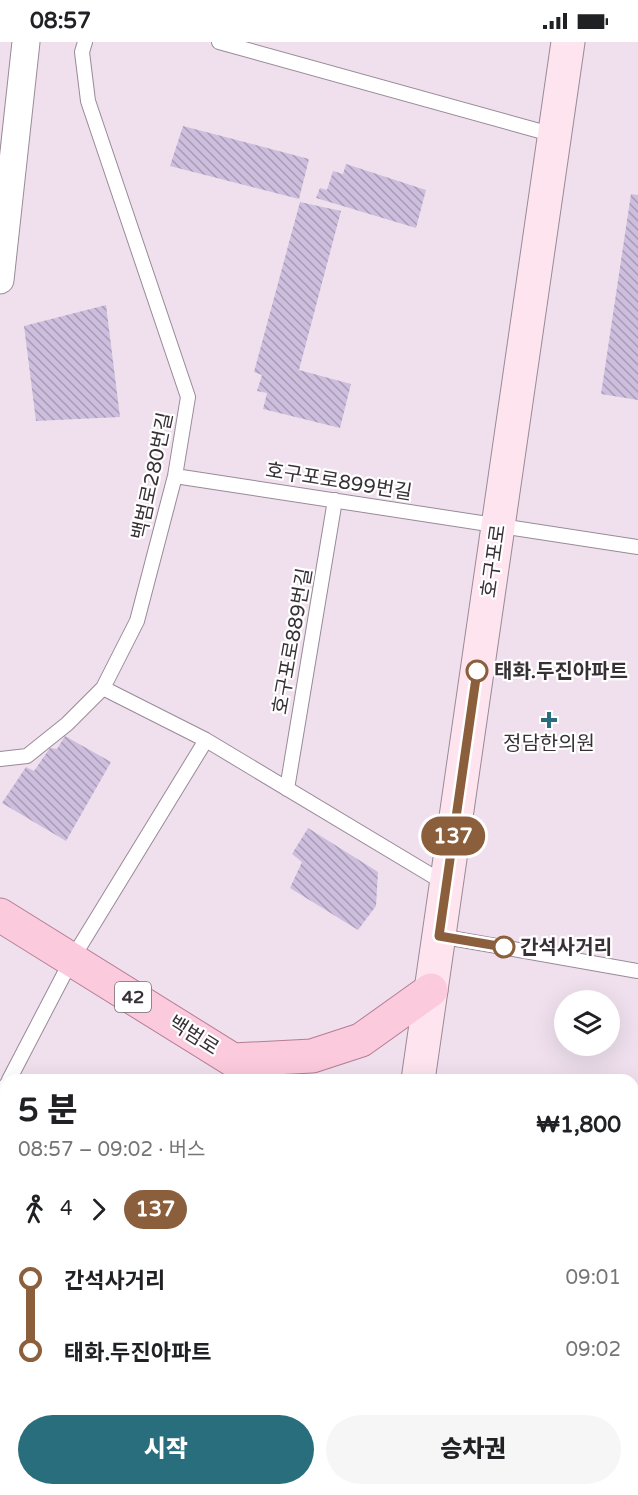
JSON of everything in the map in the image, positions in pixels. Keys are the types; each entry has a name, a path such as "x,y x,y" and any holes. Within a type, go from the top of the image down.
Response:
{"main road":[{"name":"호구포로","path":"419,1074 567,42"},
{"name":"백범로","path":"0,915 256,1074"},
{"path":"233,1060 312,1056 349,1045 361,1040 431,990"}],"street":[{"path":"0,280 26,42"}],"lane":[{"name":"백범로280번길","path":"0,759 27,756 67,724 104,688 137,621 175,476 188,398 88,101 82,52 85,42"},
{"path":"219,42 554,135"},
{"name":"호구포로899번길","path":"175,476 638,547"},
{"name":"호구포로889번길","path":"287,789 335,500"},
{"path":"104,688 206,740 446,884"},
{"path":"12,1074 72,959 206,740"},
{"path":"439,936 638,972"}],"building":[{"path":"183,126 309,159 299,199 170,166"},
{"path":"346,164 426,190 416,228 316,198 320,188 327,190 333,171 343,174"},
{"path":"631,194 638,195 638,400 601,394"},
{"path":"300,202 341,211 299,370 351,384 340,428 263,409 267,393 257,391 262,375 254,372"},
{"path":"106,305 120,417 36,421 24,326"},
{"path":"65,736 111,762 66,841 2,803 26,767 34,771 50,748 57,749"},
{"path":"308,828 378,872 376,906 358,930 290,888 302,862 292,854"}],"bus line":[{"name":"137","path":"477,671 439,936 504,947"}],"place":[{"name":"태화.두진아파트","path":"477,671"},
{"name":"정담한의원","path":"549,720"},
{"name":"간석사거리","path":"504,947"}]}
